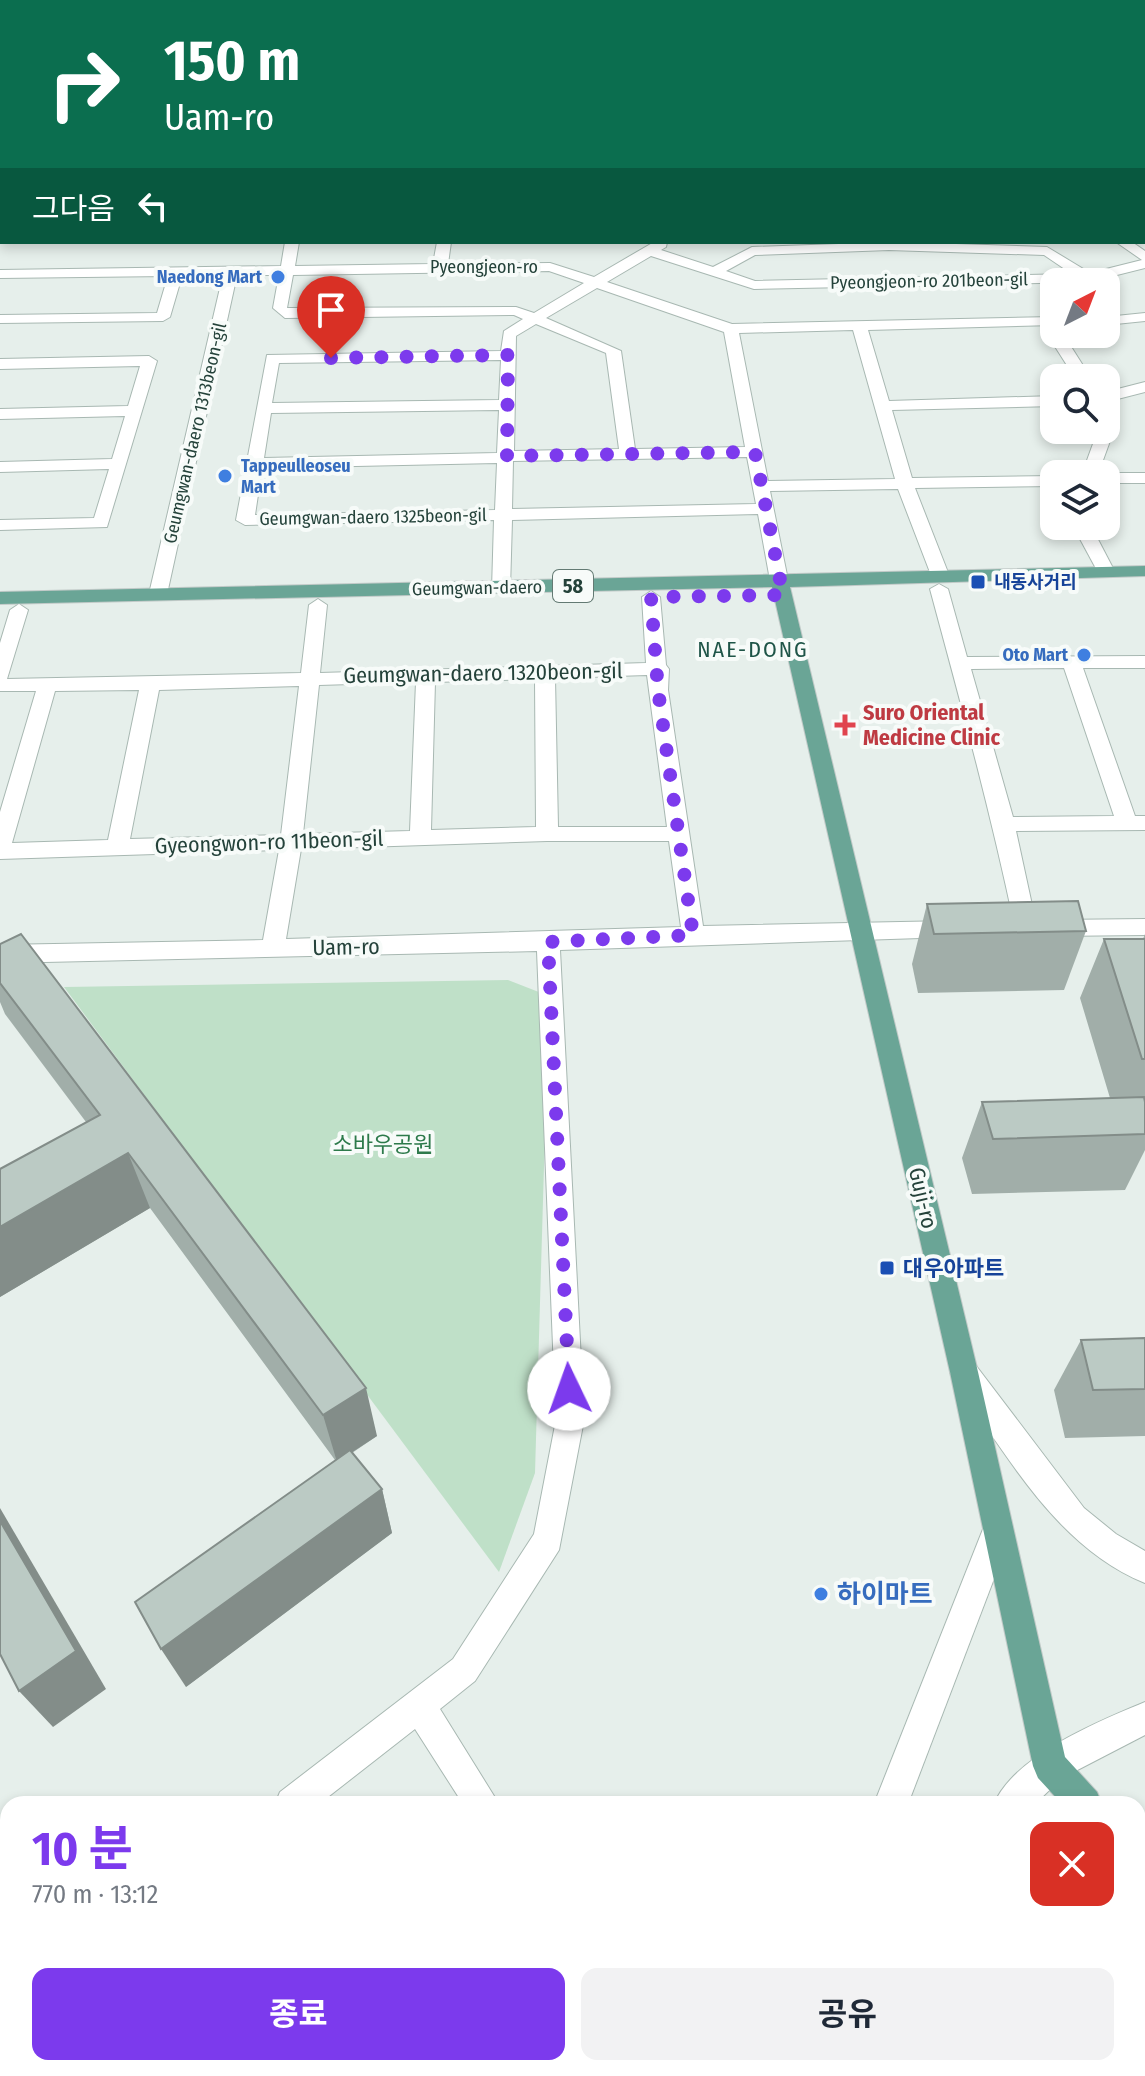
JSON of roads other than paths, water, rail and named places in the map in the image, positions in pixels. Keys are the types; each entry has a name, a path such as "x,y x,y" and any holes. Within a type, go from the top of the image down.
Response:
{"main road":[{"name":"Geumgwan-daero","path":"10,610 651,597 1145,571"},
{"name":"Geumgwan-daero","path":"940,582 1145,583"},
{"name":"Geumgwan-daero","path":"0,598 501,589 781,588"},
{"name":"Guji-ro","path":"781,588 964,1372 1050,1766"},
{"path":"1050,1766 1078,1796"}],"street":[{"path":"292,244 280,308 285,314 516,311 613,351 628,455"},
{"path":"440,267 444,244"},
{"name":"Geumgwan-daero 1325beon-gil","path":"501,589 509,334 661,244"},
{"path":"712,273 752,251 888,244 1047,251 1073,268"},
{"path":"1126,244 1145,257"},
{"name":"Pyeongjeon-ro 201beon-gil","path":"649,251 754,285 1040,279"},
{"name":"Pyeongjeon-ro 201beon-gil","path":"1120,270 1145,264"},
{"name":"Pyeongjeon-ro","path":"0,274 550,267 731,329 859,325 1040,327"},
{"name":"Geumgwan-daero 1313beon-gil","path":"158,594 231,271"},
{"path":"0,319 163,317 176,272"},
{"path":"1138,319 1145,331"},
{"path":"859,325 905,484 940,582 957,663 1004,824 1026,928"},
{"path":"731,329 781,588"},
{"path":"508,355 272,358 257,463 755,452"},
{"path":"0,364 149,361 101,523 0,525"},
{"path":"1120,393 1145,387"},
{"path":"881,406 1040,401"},
{"path":"264,408 508,405"},
{"path":"0,414 135,411"},
{"name":"Geumgwan-daero 1325beon-gil","path":"257,463 245,520 766,509"},
{"path":"0,467 120,464"},
{"path":"1120,478 1145,478"},
{"path":"761,486 1040,481"},
{"path":"1089,540 1106,572"},
{"path":"651,597 659,669 658,690 693,935"},
{"name":"Geumgwan-daero 1320beon-gil","path":"273,949 291,842 318,605"},
{"path":"0,675 10,610"},
{"path":"957,663 1145,662"},
{"path":"1004,824 1136,823 1072,663"},
{"name":"Geumgwan-daero 1320beon-gil","path":"308,678 659,669"},
{"path":"545,672 547,834"},
{"path":"420,838 426,675"},
{"path":"0,685 150,684 308,678"},
{"path":"118,846 150,684"},
{"name":"Gyeongwon-ro 11beon-gil","path":"47,686 0,850 547,834 677,834"},
{"name":"Uam-ro","path":"0,954 548,942 859,931 1145,927"},
{"path":"302,1796 464,1670 548,1539 570,1420 548,942"},
{"path":"964,1372 1073,1518 1105,1545 1145,1568"},
{"path":"894,1796 998,1529"},
{"path":"419,1705 477,1796"},
{"path":"1019,1796 1050,1766 1145,1718"}],"place":[{"name":"Naedong Mart","path":"278,277"},
{"name":"Tappeulleoseu Mart","path":"225,476"},
{"name":"내동사거리","path":"978,582"},
{"name":"Oto Mart","path":"1084,655"},
{"name":"Suro Oriental Medicine Clinic","path":"845,725"},
{"name":"대우아파트","path":"887,1268"},
{"name":"하이마트","path":"821,1594"}],"district":[{"name":"NAE-DONG","path":"753,649"}],"park label":[{"name":"소바우공원","path":"383,1144"}]}
